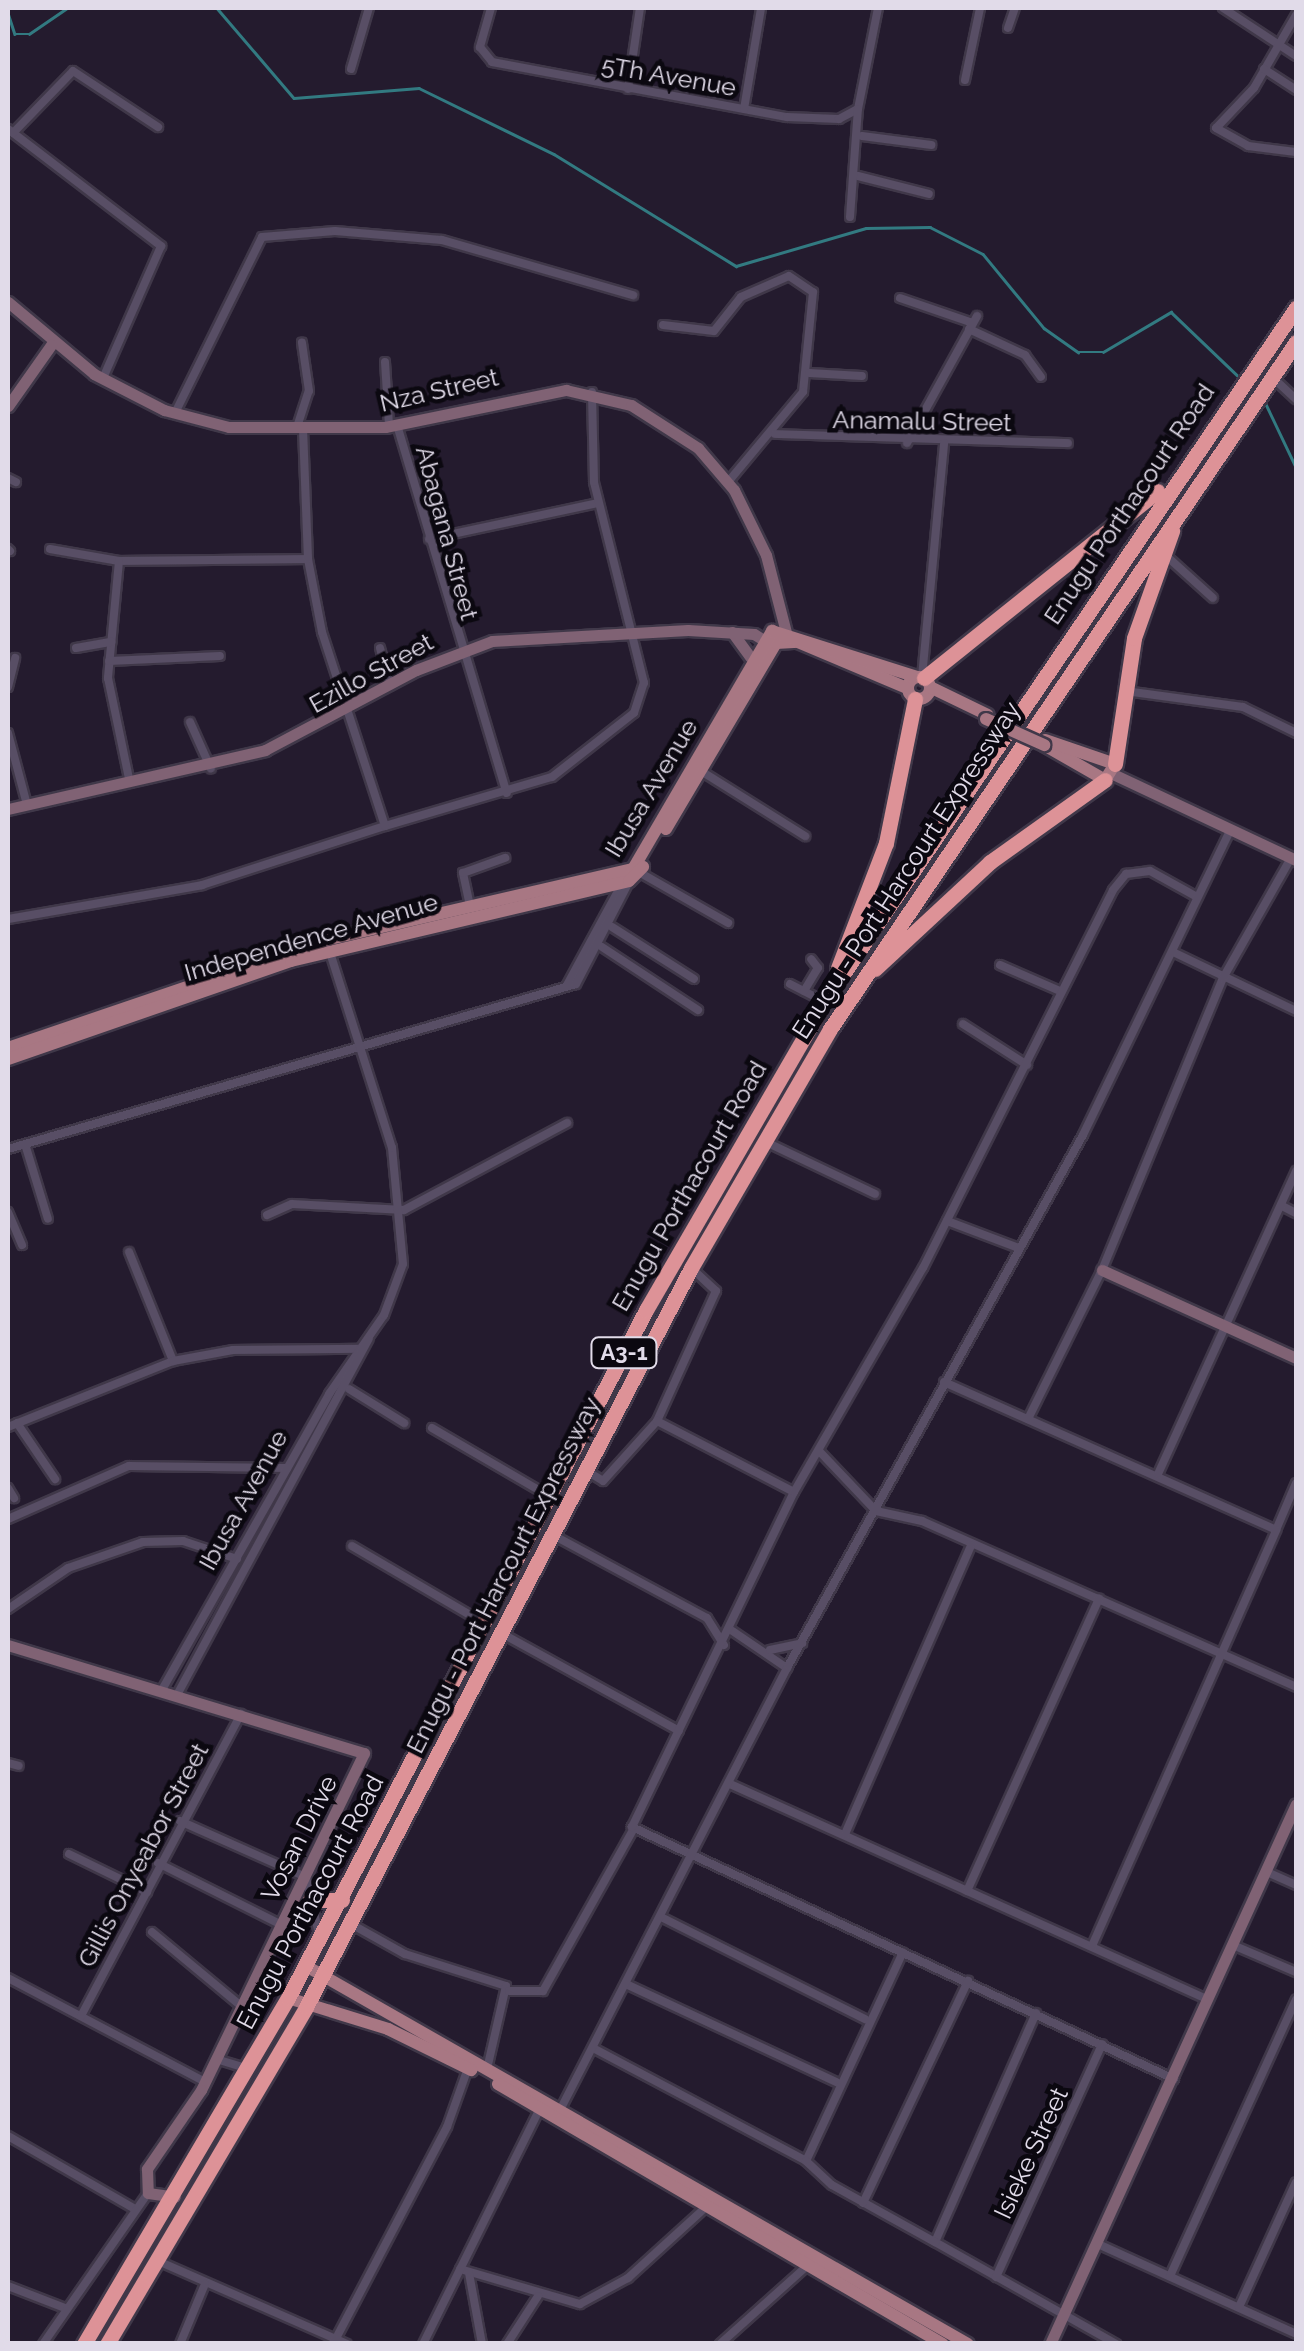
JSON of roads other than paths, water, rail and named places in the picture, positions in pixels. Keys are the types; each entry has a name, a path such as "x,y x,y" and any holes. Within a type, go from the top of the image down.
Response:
{"highway":[{"name":"Enugu Porthacourt Road","path":"84,2344 175,2198 306,1966 550,1497 825,1000 1184,463 1296,308"},
{"name":"Enugu - Port Harcourt Expressway","path":"107,2344 306,2007 691,1268 764,1141 855,989 1296,342"},
{"path":"825,1000 886,844 920,686 1114,530 1184,463"},
{"path":"855,989 990,862 1111,772 1125,691 1163,553 1180,508"},
{"path":"310,1900 342,1900"},
{"path":"121,2284 137,2295"}],"main road":[{"name":"Ezillo Street","path":"776,637 920,686 1111,772"},
{"name":"Ibusa Avenue","path":"631,874 750,657 776,637"},
{"name":"Ibusa Avenue","path":"631,874 701,772 776,637"},
{"name":"Independence Avenue","path":"454,915 470,906 631,874"},
{"name":"Independence Avenue","path":"8,1048 327,945 631,874"},
{"name":"Independence Avenue","path":"8,1059 327,945"},
{"path":"306,1966 487,2069 706,2207 937,2342"},
{"path":"288,1998 306,2007 388,2029 542,2103"},
{"path":"558,2114 968,2344"}],"street":[{"path":"351,69 369,8"},
{"name":"5Th Avenue","path":"491,8 480,47 492,62 744,109 824,119 858,109"},
{"path":"628,89 640,8"},
{"path":"744,109 761,8"},
{"path":"850,217 862,136 858,109 878,8"},
{"path":"964,80 980,8"},
{"path":"1008,28 1015,8"},
{"path":"1224,8 1296,56"},
{"path":"1296,15 1264,68 1216,126 1223,136 1296,152"},
{"path":"1264,68 1296,90"},
{"path":"103,378 161,246 10,131 73,71 158,127"},
{"path":"862,136 931,145"},
{"path":"858,176 928,194"},
{"path":"175,413 262,237 378,234 502,252 633,295"},
{"path":"664,325 714,331 741,297 796,276 813,292 809,373 775,434 728,482"},
{"path":"900,298 973,323 1024,355 1041,377"},
{"name":"Nza Street","path":"8,302 51,345 103,378 175,413 299,431 393,426 507,396 592,392 666,424 728,482 766,555 775,601 776,637"},
{"path":"907,443 973,323"},
{"path":"302,344 309,390 299,431 308,559 346,714 386,826"},
{"path":"8,406 51,345"},
{"name":"Abagana Street","path":"385,362 393,426 506,793"},
{"path":"809,373 862,376"},
{"path":"1270,378 1296,399"},
{"path":"8,919 202,885 386,826 506,793 568,768 626,723 644,683 598,502 592,392"},
{"name":"Anamalu Street","path":"775,434 907,443 1068,443"},
{"path":"920,686 944,443"},
{"path":"429,539 598,502"},
{"path":"50,549 118,560 308,559"},
{"path":"1163,553 1212,598"},
{"path":"118,560 109,661 130,786"},
{"path":"732,632 750,657"},
{"name":"Ezillo Street","path":"8,808 211,768 346,714 459,650 527,636 732,632 776,637"},
{"path":"76,648 111,642"},
{"path":"380,648 390,686"},
{"path":"109,661 220,656"},
{"path":"8,687 14,658"},
{"path":"1125,691 1243,707 1296,733"},
{"path":"190,722 211,768"},
{"path":"8,734 27,806"},
{"path":"701,772 804,836"},
{"path":"1028,1420 1102,1270 1223,978 1294,859 1111,772"},
{"path":"558,2114 873,1508 1016,1246 1038,1221 1230,831"},
{"path":"470,906 463,873 505,858"},
{"path":"351,1924 510,1991 543,1992 633,1830 794,1492 820,1452 946,1221 1028,1066 1060,992 1126,874 1164,873 1197,896"},
{"path":"631,874 728,923"},
{"name":"Ibusa Avenue","path":"566,986 581,980 602,947 631,874"},
{"name":"Ibusa Avenue","path":"566,986 631,874"},
{"path":"612,928 694,979"},
{"name":"Ibusa Avenue","path":"178,1693 350,1389 403,1264 404,1210 360,1045 327,945"},
{"path":"602,947 698,1010"},
{"path":"1173,952 1296,1012"},
{"path":"804,991 818,968 811,959"},
{"path":"1000,964 1060,992"},
{"path":"790,984 825,1000"},
{"path":"8,1148 566,986"},
{"path":"963,1024 1028,1066"},
{"path":"267,1215 292,1204 404,1210 566,1122"},
{"path":"764,1141 875,1194"},
{"path":"25,1144 48,1218"},
{"path":"1158,1474 1231,1324 1296,1171"},
{"path":"1284,1202 1296,1201"},
{"path":"1284,1202 1296,1213"},
{"path":"8,1212 22,1244"},
{"path":"946,1221 1016,1246"},
{"path":"129,1252 173,1361"},
{"path":"585,1470 603,1481 656,1421 716,1291 691,1268"},
{"path":"1102,1270 1231,1324 1296,1358"},
{"name":"Ibusa Avenue","path":"163,1688 287,1468 359,1348 369,1339"},
{"path":"8,1428 173,1361 266,1348 359,1348 368,1354"},
{"path":"944,1382 1158,1474 1276,1530"},
{"path":"350,1389 404,1423"},
{"path":"656,1421 794,1492"},
{"path":"17,1422 56,1479"},
{"path":"432,1428 550,1497"},
{"path":"820,1452 873,1508 1099,1598 1296,1686"},
{"path":"8,1519 129,1466 287,1468"},
{"path":"1092,1946 1296,1483"},
{"path":"8,1488 14,1498"},
{"path":"552,1534 707,1618 724,1645"},
{"path":"8,1609 68,1568 143,1542 197,1544 248,1565"},
{"path":"845,1834 971,1545"},
{"path":"352,1546 484,1623"},
{"path":"967,1891 1099,1598"},
{"path":"730,1630 770,1650 787,1668"},
{"path":"501,1633 679,1731"},
{"path":"770,1650 802,1644"},
{"name":"Vosan Drive","path":"8,1645 163,1688 364,1754 204,2082 150,2161 148,2192"},
{"name":"Gillis Onyeabor Street","path":"81,2016 180,1821 241,1714"},
{"path":"8,1762 19,1766"},
{"path":"730,1784 1210,2001"},
{"path":"1050,2344 1236,1946 1296,1808"},
{"path":"180,1821 306,1878 320,1938"},
{"path":"633,1830 1174,2079"},
{"path":"69,1854 147,1892"},
{"path":"158,1864 280,1924"},
{"path":"1267,1872 1296,1885"},
{"path":"663,1918 865,2019"},
{"path":"152,1932 240,2005"},
{"path":"1236,1946 1296,1972"},
{"path":"806,2161 865,2019 904,1952"},
{"path":"8,1978 204,2082"},
{"path":"863,2202 968,1982"},
{"path":"628,1985 836,2082"},
{"path":"487,2069 510,1991"},
{"path":"1170,2276 1296,1999"},
{"path":"934,2242 1036,2013"},
{"name":"Isieke Street","path":"996,2277 1102,2044"},
{"path":"593,2048 806,2161 863,2202 1116,2344"},
{"path":"216,2058 248,2069"},
{"path":"335,2341 447,2127 468,2068"},
{"path":"423,2344 542,2103"},
{"path":"8,2136 133,2208"},
{"path":"1239,2307 1296,2182"},
{"path":"43,2344 133,2208 148,2192 175,2198"},
{"path":"460,2268 538,2296 580,2304 604,2295 706,2207"},
{"path":"1098,2244 1296,2334"},
{"path":"158,2261 347,2344"},
{"path":"720,2344 807,2266"},
{"path":"469,2273 482,2344"},
{"path":"180,2344 205,2284"},
{"path":"8,2286 64,2308"},
{"path":"508,2344 538,2296"}],"waterway":[{"path":"8,13 15,34 29,34 67,8"},
{"path":"217,8 294,98 419,88 554,154 736,266 866,228 930,227 983,254 1044,328 1078,352 1103,352 1171,312 1240,378"},
{"path":"1264,400 1296,467"},
{"path":"1296,526 1296,531"}]}
